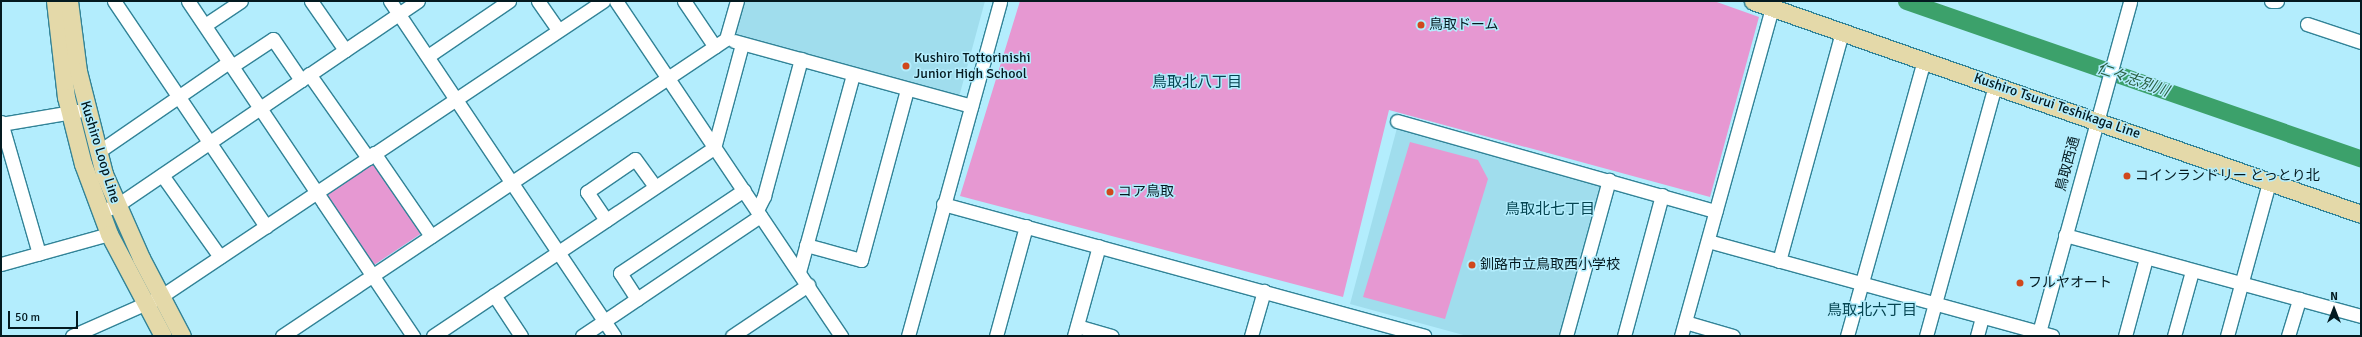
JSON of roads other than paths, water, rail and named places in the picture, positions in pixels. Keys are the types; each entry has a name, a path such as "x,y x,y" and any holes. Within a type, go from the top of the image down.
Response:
{"main road":[{"name":"Kushiro Loop Line","path":"55,1 78,111 98,152 108,209 109,234 153,301 182,336"},
{"name":"Kushiro Loop Line","path":"69,1 83,164 108,209 153,301 163,336"},
{"name":"Kushiro Tsurui Teshikaga Line","path":"1753,1 1924,62 1995,85 2098,114 2269,182 2361,214"}],"street":[{"path":"114,1 177,98 266,226"},
{"path":"188,1 317,192 371,276 413,336"},
{"path":"205,25 241,1"},
{"path":"311,1 345,50"},
{"path":"390,1 614,336"},
{"path":"108,209 162,175 418,1"},
{"path":"428,56 509,1"},
{"path":"538,1 558,30"},
{"path":"72,336 153,301 603,1"},
{"path":"616,1 841,336"},
{"path":"684,1 715,47"},
{"path":"282,336 726,39 737,1"},
{"path":"908,336 943,204 1000,1"},
{"name":"鳥取西通","path":"2038,334 2130,1"},
{"path":"2271,1 2277,1"},
{"path":"1681,336 1772,8"},
{"path":"2307,24 2361,42"},
{"path":"1779,261 1842,33"},
{"path":"98,152 177,98 273,39 371,156 431,236"},
{"path":"726,39 971,106"},
{"path":"433,336 714,148 742,44"},
{"path":"582,336 758,213 764,196 801,59"},
{"path":"1847,336 1924,62"},
{"path":"799,272 853,74"},
{"path":"1926,336 1995,85"},
{"path":"806,245 861,260 907,89"},
{"path":"39,254 2,123 78,111"},
{"path":"1397,121 1716,211"},
{"path":"606,220 586,192 635,159 655,187"},
{"path":"162,175 220,257"},
{"path":"1566,336 1609,180"},
{"path":"2226,336 2269,182"},
{"path":"637,299 620,273 744,190"},
{"path":"1624,336 1662,195"},
{"path":"943,204 1424,336"},
{"path":"996,336 1026,226"},
{"path":"1,264 109,234"},
{"path":"2065,236 2361,316"},
{"path":"1708,241 1935,303 2038,334 2052,336"},
{"path":"1099,246 1076,331 1112,336"},
{"path":"2125,336 2146,258"},
{"path":"2174,336 2192,271"},
{"path":"732,336 808,285"},
{"path":"1251,336 1264,291"},
{"path":"494,295 521,336"},
{"path":"2288,336 2299,299"},
{"path":"1977,336 1982,317"},
{"path":"1685,322 1733,336"}],"waterway":[{"name":"仁々志別川","path":"1906,1 2361,159"}],"place":[{"name":"鳥取ドーム","path":"1421,25"},
{"name":"Kushiro Tottorinishi Junior High School","path":"906,66"},
{"name":"コインランドリー とっとり北","path":"2127,176"},
{"name":"コア鳥取","path":"1110,192"},
{"name":"釧路市立鳥取西小学校","path":"1472,265"},
{"name":"フルヤオート","path":"2020,283"}],"district":[{"name":"鳥取北八丁目","path":"1197,83"},
{"name":"鳥取北七丁目","path":"1550,210"},
{"name":"鳥取北六丁目","path":"1872,311"}]}
